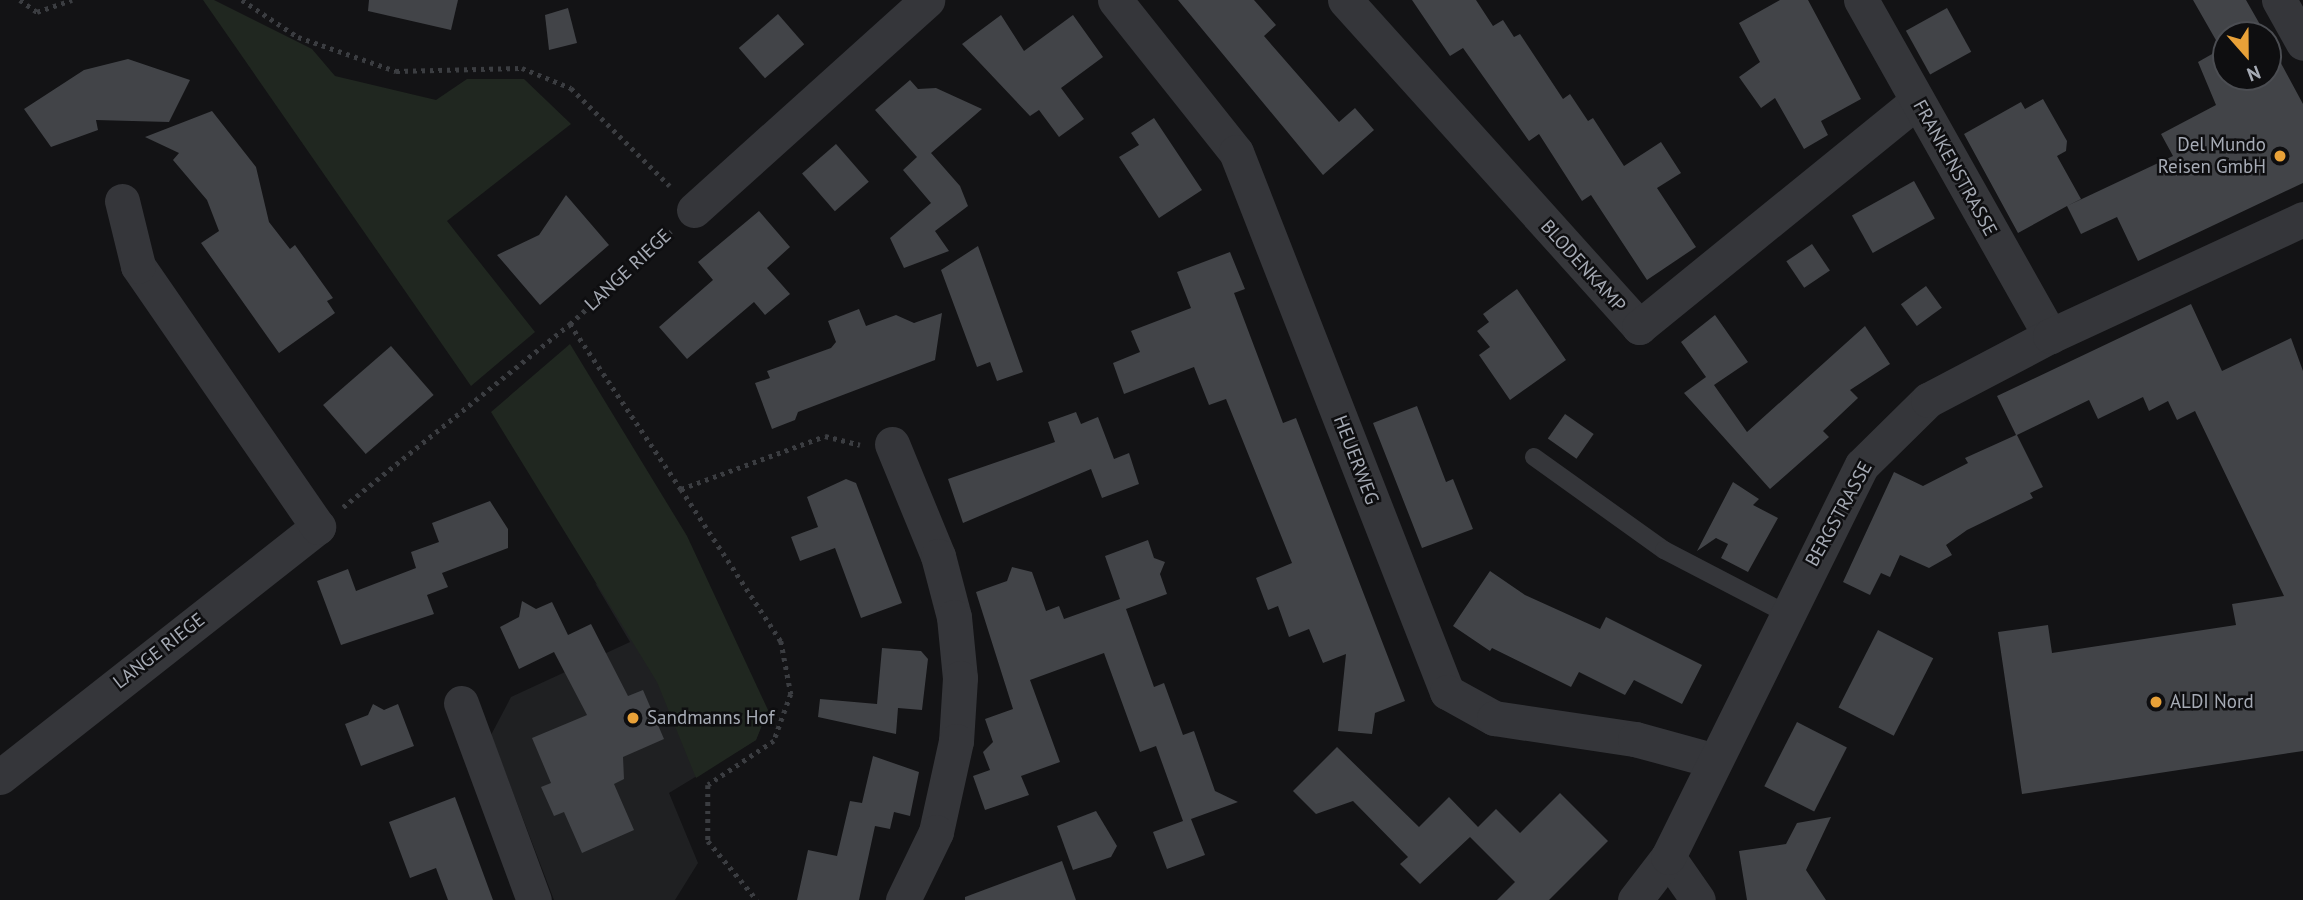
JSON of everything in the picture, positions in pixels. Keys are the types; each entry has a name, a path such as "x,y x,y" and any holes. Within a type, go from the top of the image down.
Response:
{"street":[{"path":"694,210 927,0"},
{"name":"HEUERWEG","path":"1115,0 1236,152 1447,692 1494,718 1635,739 1712,760"},
{"name":"BLODENKAMP","path":"1345,0 1639,327 1917,101"},
{"name":"FRANKENSTRASSE","path":"1861,0 2050,336"},
{"path":"2279,0 2303,43"},
{"path":"122,201 138,267 318,527"},
{"name":"BERGSTRASSE","path":"1635,900 1668,857 1712,760 1862,465 1928,400 2050,336 2303,219"},
{"path":"894,449 938,556 954,617 960,678 956,741 936,832 903,900"},
{"name":"LANGE RIEGE","path":"0,776 318,527"},
{"path":"461,703 534,900"},
{"path":"1668,857 1698,900"}],"lane":[{"path":"1534,457 1664,550 1785,613"}],"path":[{"path":"20,0 37,12 72,0"},
{"path":"242,0 298,37 396,71 522,68 571,88 694,210"},
{"name":"LANGE RIEGE","path":"318,527 570,324 694,210"},
{"path":"570,324 780,642 791,694 774,741 708,785 708,841 757,900"},
{"path":"681,489 825,436 894,449"}],"shaded area":[{"path":"203,0 214,0 312,49 335,76 436,100 467,79 524,79 571,124 447,221 535,332 471,386"},
{"path":"570,344 687,536 768,710 756,740 696,778 657,682 491,412"},
{"name":"Sandmanns Hof","path":"595,583 768,710 756,740 669,793 698,863 675,900 554,900 491,735 511,697 630,642"}],"building":[{"path":"369,0 458,0 451,30 368,11"},
{"path":"1178,0 1254,0 1276,25 1264,36 1339,122 1355,108 1374,130 1323,175"},
{"path":"1412,0 1476,0 1493,26 1503,20 1514,37 1520,34 1563,99 1570,94 1588,121 1593,118 1624,166 1661,142 1681,173 1657,188 1696,247 1647,280 1591,195 1582,201 1539,134 1529,141 1463,48 1450,56"},
{"path":"1780,0 1808,0 1861,99 1821,121 1828,135 1804,149 1775,98 1761,108 1739,77 1760,62 1739,23"},
{"path":"2193,0 2246,0 2258,21 2212,21 2212,33"},
{"path":"568,8 577,43 549,50 545,15"},
{"path":"1947,8 1971,52 1930,75 1906,31"},
{"path":"778,14 804,44 765,78 739,48"},
{"path":"1001,15 1024,51 1073,15 1103,57 1061,88 1084,119 1059,137 1039,110 1030,116 962,44"},
{"path":"2212,54 2212,91 2282,91 2282,65 2303,104 2303,183 2138,261 2117,217 2081,234 2067,206 2173,156 2161,134 2216,105 2198,62"},
{"path":"128,59 190,80 169,122 96,120 98,130 51,147 24,109 84,70"},
{"path":"910,80 918,89 936,88 982,109 931,153 960,186 968,206 935,231 949,251 904,268 890,238 931,203 903,170 917,157 875,110"},
{"path":"2043,99 2067,141 2066,151 2057,156 2081,199 2018,233 1964,134 2021,102 2025,109"},
{"path":"212,111 256,167 269,222 290,249 295,245 333,298 327,301 335,313 279,353 201,243 219,231 207,200 173,160 179,153 145,137"},
{"path":"1154,118 1202,190 1159,218 1119,157 1139,145 1131,133"},
{"path":"836,144 869,182 835,211 802,174"},
{"path":"1914,181 1935,219 1873,253 1852,215"},
{"path":"566,195 609,245 540,305 497,255 539,235"},
{"path":"759,211 790,247 767,268 790,294 765,315 754,302 687,359 659,327 713,280 698,262"},
{"path":"1812,244 1830,271 1804,288 1786,261"},
{"path":"978,246 1023,372 997,381 990,362 977,367 941,270"},
{"path":"1230,252 1245,289 1234,293 1283,423 1296,418 1405,701 1375,713 1372,734 1338,731 1346,654 1323,663 1309,629 1289,637 1278,606 1268,610 1256,578 1292,563 1226,399 1209,405 1194,367 1124,394 1113,363 1140,352 1131,331 1191,308 1177,272"},
{"path":"1926,286 1942,308 1917,326 1901,304"},
{"path":"1517,289 1566,360 1510,400 1479,355 1490,347 1477,331 1489,322 1483,314"},
{"path":"2191,304 2222,371 2291,338 2303,371 2303,751 2022,794 1998,632 2048,625 2052,653 2236,625 2232,604 2284,596 2195,411 2177,420 2168,401 2149,411 2143,397 2098,419 2089,400 2017,435 2043,487 2030,493 2033,498 1967,530 1946,545 1952,555 1929,568 1900,555 1890,577 1881,573 1870,595 1843,582 1894,472 1923,486 1968,463 1965,458 2016,435 1997,396"},
{"path":"859,309 866,326 896,315 914,323 942,313 935,360 798,412 795,420 772,429 755,383 770,378 767,371 831,348 836,342 828,321"},
{"path":"1715,315 1748,362 1714,385 1747,432 1865,326 1890,364 1850,390 1858,398 1823,431 1829,437 1770,489 1684,393 1706,377 1681,342"},
{"path":"391,346 434,395 366,454 323,405"},
{"path":"1417,406 1446,482 1453,479 1473,529 1422,548 1373,423"},
{"path":"1076,412 1081,424 1098,417 1114,459 1129,453 1139,484 1102,498 1091,469 963,523 948,479 1055,442 1048,422"},
{"path":"1565,414 1594,434 1576,459 1548,439"},
{"path":"846,479 856,483 902,603 861,618 835,548 800,561 791,537 818,527 807,497"},
{"path":"1733,482 1759,499 1753,505 1778,518 1748,572 1721,558 1728,544 1716,538 1697,551"},
{"path":"490,501 508,529 508,548 442,573 448,587 427,595 434,614 341,645 317,581 348,569 356,591 416,568 411,552 439,542 432,523"},
{"path":"1148,540 1154,558 1165,562 1160,574 1167,594 1126,609 1154,687 1164,683 1183,735 1194,731 1215,791 1238,802 1191,819 1205,855 1167,869 1153,832 1183,821 1156,746 1140,752 1104,653 1030,680 1060,762 1021,776 1029,795 985,810 973,776 990,770 983,752 993,742 985,719 1013,709 976,592 1007,581 1012,567 1032,572 1046,611 1059,606 1064,619 1120,599 1105,556"},
{"path":"1490,571 1525,595 1600,629 1606,617 1702,665 1682,704 1634,680 1625,695 1579,672 1571,687 1492,648 1490,651 1453,626"},
{"path":"522,601 536,609 552,602 568,635 591,624 628,696 643,690 664,739 623,757 624,779 614,784 634,830 582,853 564,812 554,816 541,787 551,783 532,738 587,715 554,652 519,669 500,627 519,617"},
{"path":"1878,630 1933,658 1894,736 1839,708"},
{"path":"882,648 921,651 928,659 922,710 898,708 896,734 818,717 820,699 877,704"},
{"path":"373,704 384,710 398,704 414,746 361,766 345,724 368,715"},
{"path":"1797,722 1847,747 1814,812 1764,786"},
{"path":"1337,747 1419,827 1449,797 1478,827 1496,809 1520,833 1560,793 1608,841 1549,900 1497,900 1515,882 1470,837 1420,884 1400,864 1408,857 1353,801 1316,814 1293,791"},
{"path":"873,756 919,772 910,816 894,812 890,829 875,826 859,900 797,900 808,850 837,856 850,801 862,803"},
{"path":"455,797 493,900 448,900 436,868 410,878 389,822"},
{"path":"1096,811 1117,846 1111,857 1073,870 1057,826"},
{"path":"1831,817 1806,870 1826,900 1747,900 1739,851 1786,844 1797,823"},
{"path":"1062,861 1076,900 965,900 965,897"}],"place":[{"name":"Del Mundo Reisen GmbH","path":"2280,156"},
{"name":"ALDI Nord","path":"2156,702"},
{"name":"Sandmanns Hof","path":"633,718"}]}
